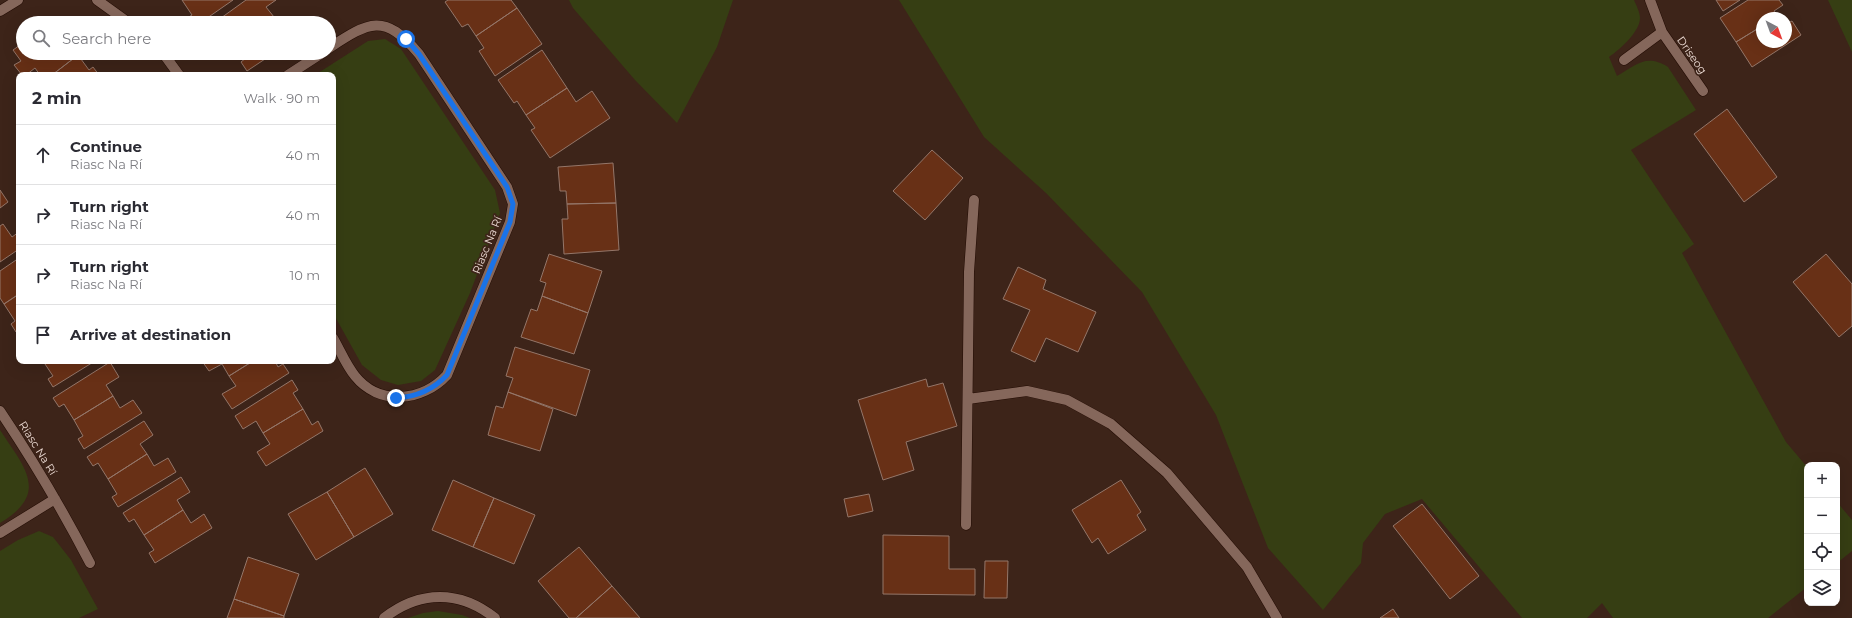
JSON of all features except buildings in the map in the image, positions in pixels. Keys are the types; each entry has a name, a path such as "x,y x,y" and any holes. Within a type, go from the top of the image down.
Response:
{"street":[{"path":"0,10 18,0"},
{"path":"97,0 119,16"},
{"name":"Driseog","path":"1650,0 1662,32 1703,91"},
{"name":"Riasc Na Rí","path":"336,44 359,29 368,26 383,26 399,33 406,39 419,54 507,187 513,204 510,222 447,375 441,382 424,393 406,397 384,396 375,392 355,376 336,343"},
{"name":"Driseog","path":"1624,60 1662,32"},
{"path":"168,60 177,72"},
{"path":"293,72 311,60"},
{"path":"966,525 970,272 974,200"},
{"path":"968,399 1027,391 1066,400 1111,424 1167,473 1247,567 1278,618"},
{"name":"Riasc Na Rí","path":"0,411 28,452 74,531 90,564"},
{"path":"0,533 55,499"},
{"path":"384,618 397,608 412,601 426,597 441,597 458,599 474,604 495,618"}],"green space":[{"path":"569,0 733,0 717,47 677,123 635,80 573,8"},
{"path":"899,0 1634,0 1640,18 1637,29 1618,50 1609,57 1617,76 1641,62 1653,61 1660,63 1668,67 1696,110 1631,150 1694,244 1682,253 1786,442 1804,463 1804,589 1768,618 1613,618 1602,603 1587,618 1522,618 1422,499 1385,514 1363,543 1361,563 1323,610 1268,548 1216,415 1142,292 1046,193 984,137"},
{"path":"1828,0 1852,0 1852,52"},
{"path":"385,39 401,49 495,190 500,213 470,293 435,370 421,381 398,385 381,380 362,365 336,318 336,72 320,72 368,41"},
{"path":"0,430 18,456 24,468 28,480 29,490 25,501 15,512 0,523"},
{"path":"1840,506 1852,520 1852,551 1840,561"},
{"path":"39,531 53,537 71,560 98,609 79,618 0,618 0,551 18,540"},
{"path":"438,611 462,615 470,618 408,618 423,613"}],"route":[{"path":"396,398 424,393 441,382 447,375 513,212 511,195 507,187 419,54 406,39"}]}
